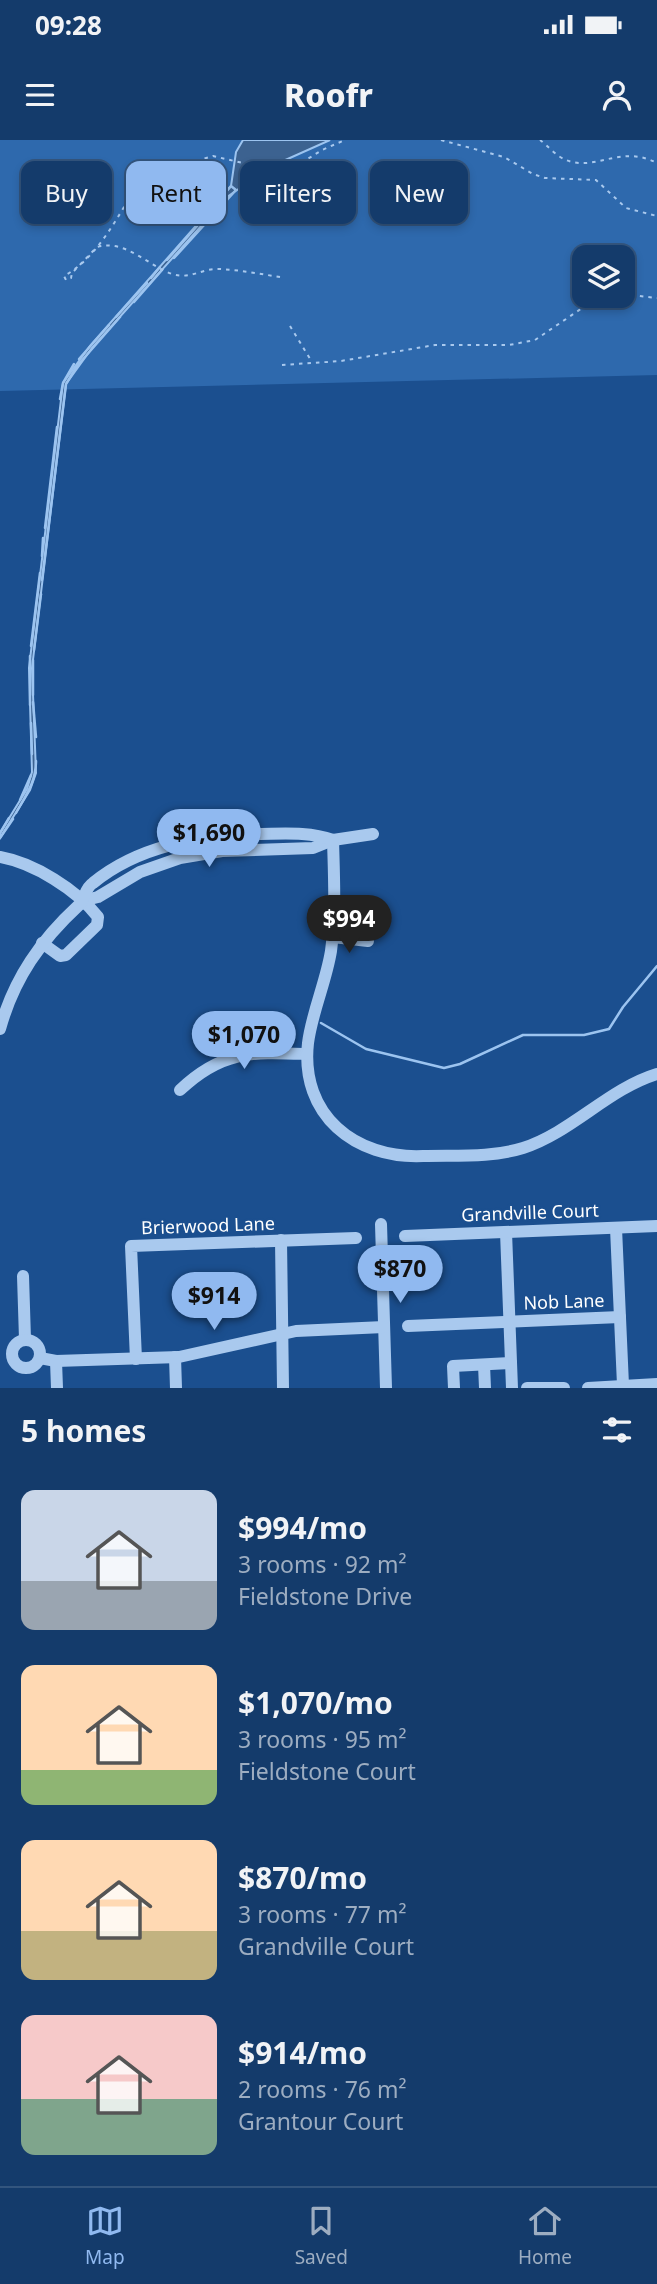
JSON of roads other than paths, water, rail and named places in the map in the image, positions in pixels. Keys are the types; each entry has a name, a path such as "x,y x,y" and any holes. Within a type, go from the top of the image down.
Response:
{"street":[{"path":"0,1029 15,987 42,943 82,901 89,885 134,859 164,847 198,839 313,833 333,840"},
{"path":"261,834 261,850"},
{"path":"82,901 98,897 140,872 200,853 313,848 333,840 373,834"},
{"path":"198,839 200,853"},
{"path":"333,840 333,937 327,975 309,1035 307,1054 313,1091 330,1120 362,1146 400,1157 498,1153 520,1149 561,1131 621,1091 657,1074"},
{"path":"0,857 23,862 41,871 82,901 98,917 97,925 64,956 58,955 42,943"},
{"path":"134,859 140,872"},
{"path":"333,937 368,941"},
{"path":"180,1090 198,1073 231,1057 260,1052 307,1054"},
{"path":"381,1224 386,1388"},
{"name":"Grandville Court","path":"405,1236 657,1226"},
{"name":"Nob Lane","path":"617,1228 623,1385"},
{"name":"Nob Lane","path":"506,1232 512,1388"},
{"name":"Brierwood Lane","path":"136,1359 131,1246 356,1238"},
{"path":"281,1241 283,1388"},
{"path":"23,1276 25,1339"},
{"name":"Nob Lane","path":"408,1326 620,1317"},
{"path":"40,1358 56,1361 175,1357 283,1333 384,1327"},
{"path":"25,1339 37,1345 40,1358 35,1365 27,1368 6,1360 15,1345 25,1339"},
{"path":"175,1357 176,1388"},
{"path":"56,1361 57,1388"},
{"path":"454,1388 453,1366 511,1363"},
{"path":"484,1365 485,1388"},
{"path":"588,1388 657,1384"},
{"path":"527,1388 564,1388"}],"waterway":[{"path":"226,192 231,186 236,190 226,201"},
{"path":"167,260 199,224"},
{"path":"174,258 205,224"},
{"path":"151,278 160,267"},
{"path":"134,302 162,270"},
{"path":"116,317 147,283"},
{"path":"42,580 66,384 77,366 120,317"},
{"path":"79,359 109,325"},
{"path":"60,399 63,383 74,364"},
{"path":"45,528 57,427"},
{"path":"42,556 43,538"},
{"path":"31,646 40,573"},
{"path":"34,650 41,594"},
{"path":"30,656 30,705"},
{"path":"33,660 33,695"},
{"path":"33,702 36,737"},
{"path":"31,723 32,754"},
{"path":"16,813 32,782 36,761"},
{"path":"20,800 31,775"},
{"path":"0,833 9,818"},
{"path":"0,838 13,819"},
{"path":"321,1023 366,1049 444,1068 460,1064 523,1035 584,1035 609,1029 623,1007 657,966"}]}
